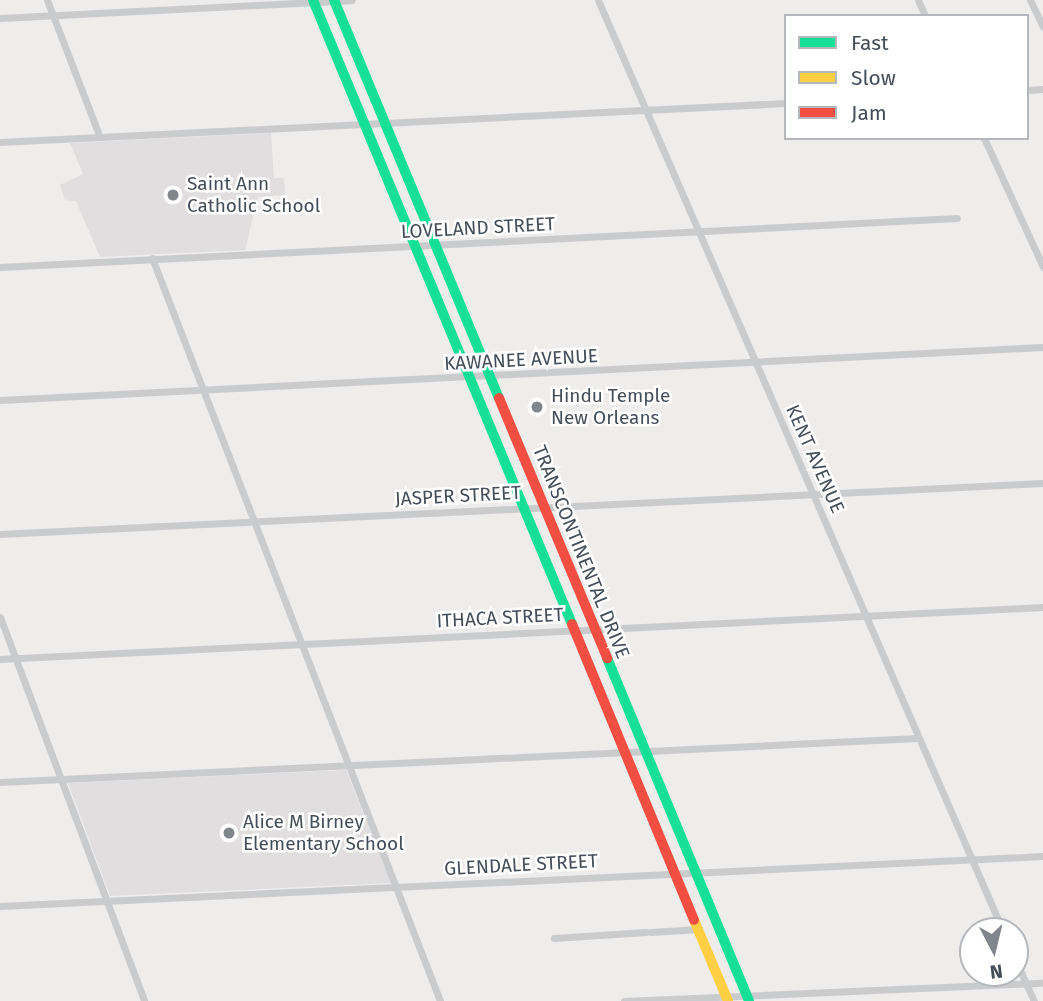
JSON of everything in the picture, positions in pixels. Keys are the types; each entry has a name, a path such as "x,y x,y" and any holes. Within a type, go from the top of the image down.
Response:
{"street":[{"path":"47,0 100,137"},
{"name":"TRANSCONTINENTAL DRIVE","path":"334,0 643,751 748,998"},
{"path":"0,18 352,0"},
{"name":"KENT AVENUE","path":"598,0 997,917"},
{"path":"1030,0 1043,27"},
{"name":"TRANSCONTINENTAL DRIVE","path":"314,1 727,999"},
{"path":"0,142 784,103"},
{"path":"985,140 1043,267"},
{"name":"LOVELAND STREET","path":"0,267 957,219"},
{"path":"152,258 200,390 440,1001"},
{"name":"KAWANEE AVENUE","path":"0,400 757,365 1043,347"},
{"name":"JASPER STREET","path":"0,534 1043,483"},
{"name":"ITHACA STREET","path":"0,659 1043,607"},
{"path":"0,617 144,1001"},
{"path":"0,782 918,738"},
{"name":"GLENDALE STREET","path":"0,906 1043,856"},
{"path":"554,938 699,929"},
{"path":"624,1001 727,999 966,987"}],"shaded area":[{"name":"Saint Ann Catholic School","path":"271,133 274,178 284,178 285,195 258,197 245,250 100,257 76,201 65,200 60,185 83,174 70,143"},
{"name":"Alice M Birney Elementary School","path":"346,770 391,883 110,896 68,783"}],"traffic: fast":[{"path":"313,0 572,624"},
{"path":"334,0 499,398"},
{"path":"607,658 749,1001"}],"traffic: slow":[{"path":"694,920 728,1001"}],"traffic: jam":[{"path":"499,398 607,658"},
{"path":"572,624 694,920"}],"place":[{"name":"Saint Ann Catholic School","path":"173,195"},
{"name":"Hindu Temple New Orleans","path":"537,407"},
{"name":"Alice M Birney Elementary School","path":"229,833"}]}
